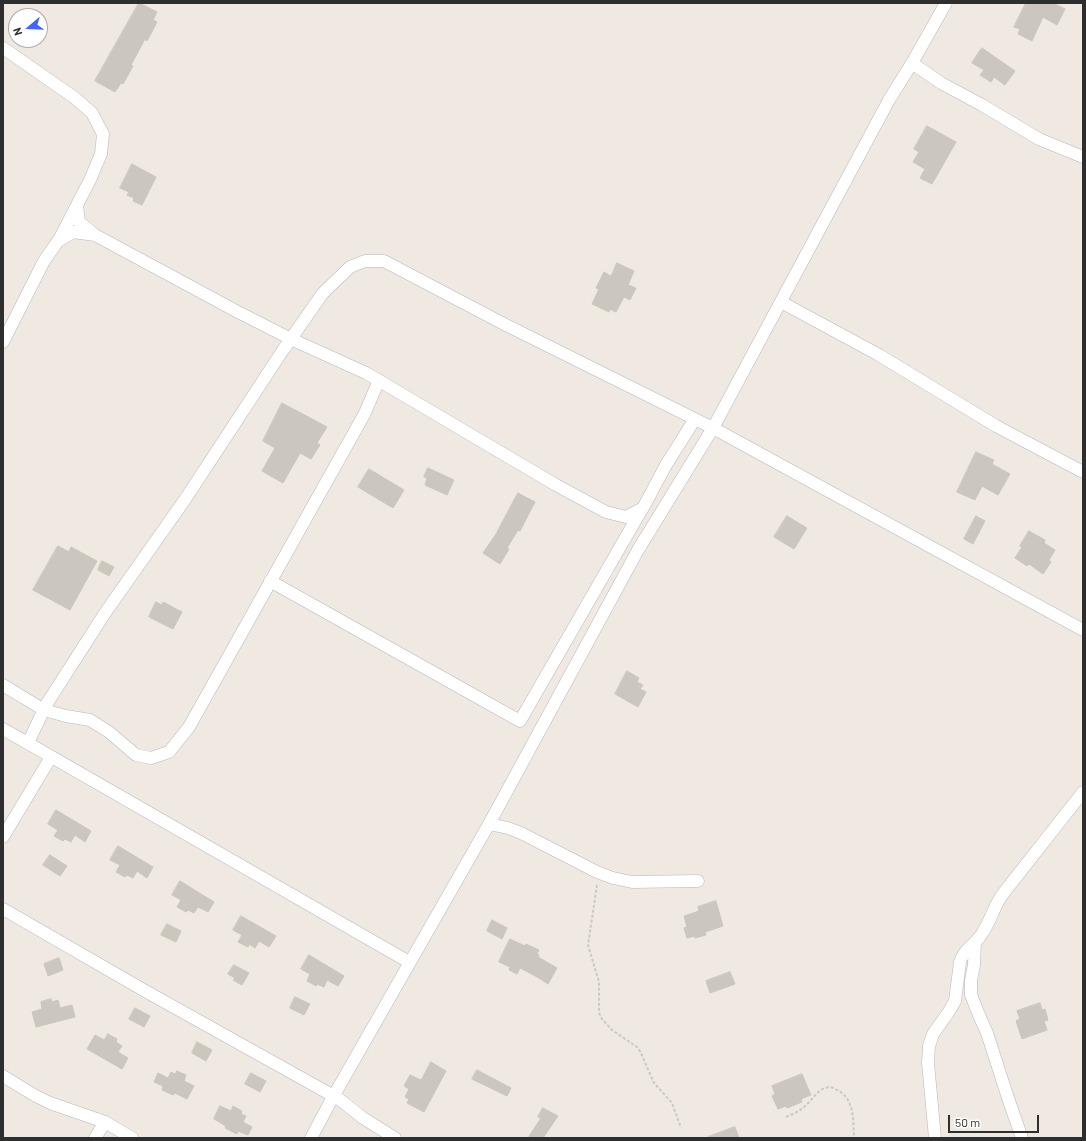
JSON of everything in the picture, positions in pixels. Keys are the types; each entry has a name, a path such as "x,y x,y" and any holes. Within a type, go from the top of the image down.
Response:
{"street":[{"path":"311,1138 409,962 489,824 638,550 706,437 713,428 889,100 946,3"},
{"path":"3,48 76,98 92,112 103,134 101,154 90,180 58,241 44,261 3,342"},
{"path":"912,63 941,82 1039,140 1083,157"},
{"path":"77,205 80,222 95,235 291,339 379,380 556,485 606,512 626,517 643,508"},
{"path":"58,241 73,232 95,235"},
{"path":"28,743 44,710 105,613 186,498 323,293 350,267 365,261 384,261 502,323 713,428 1083,630"},
{"path":"781,302 878,355 996,426 1083,472"},
{"path":"3,685 44,710 90,720 109,732 136,755 151,758 169,752 189,726 365,413 379,380"},
{"path":"270,581 520,721 643,508 666,465 695,419"},
{"path":"3,729 409,962"},
{"path":"3,837 51,756"},
{"path":"935,1138 928,1062 931,1040 933,1034 955,1001 962,957 966,950 985,930 996,903 1083,792"},
{"path":"489,824 508,828 521,833 597,872 613,878 632,882 698,881"},
{"path":"3,909 344,1102 363,1118 395,1138"},
{"path":"975,942 974,965 971,980 972,995 978,1015 987,1032 1022,1138"},
{"path":"3,1076 50,1103 105,1122 132,1138"},
{"path":"95,1138 105,1122"}],"path":[{"path":"597,872 597,888 588,945 599,982 599,1013 602,1019 612,1030 637,1047 640,1051 654,1083 672,1103 681,1128"},
{"path":"786,1117 796,1113 806,1106 822,1089 827,1087 833,1088 846,1096 851,1104 854,1138"}],"building":[{"path":"139,3 157,12 153,20 157,22 147,41 145,39 123,84 121,83 115,92 95,81"},
{"path":"1026,3 1053,3 1065,9 1057,25 1043,17 1032,41 1018,34 1020,29 1014,27"},
{"path":"982,48 1015,71 1005,85 994,77 991,82 980,75 984,70 972,63"},
{"path":"927,126 956,142 932,184 920,178 925,169 913,162 919,152 914,149"},
{"path":"132,164 156,177 142,205 133,201 134,198 127,195 129,192 120,188"},
{"path":"617,263 634,271 628,285 636,288 630,300 624,297 616,312 610,309 609,312 592,304 599,289 596,288 604,272 611,276"},
{"path":"282,403 327,427 317,443 320,445 311,459 300,453 283,483 262,471 275,448 263,441"},
{"path":"976,452 994,460 992,464 1010,474 998,495 982,486 975,500 957,492"},
{"path":"428,468 454,480 447,495 425,485 427,478 424,477"},
{"path":"369,469 404,490 393,508 358,487"},
{"path":"518,493 535,502 520,531 518,530 507,548 509,549 500,564 483,553 496,534"},
{"path":"787,516 807,528 794,549 774,537"},
{"path":"976,516 985,521 973,544 964,539"},
{"path":"1029,531 1045,540 1044,543 1055,550 1049,560 1051,562 1043,574 1029,564 1027,566 1015,558"},
{"path":"58,546 69,552 71,547 97,561 70,610 33,590"},
{"path":"102,561 114,567 109,576 98,570"},
{"path":"156,602 162,605 163,602 182,612 173,629 149,617"},
{"path":"627,671 639,678 637,682 643,685 640,689 646,692 638,707 615,694"},
{"path":"56,810 91,831 85,842 75,835 71,842 65,839 63,841 54,836 58,830 48,824"},
{"path":"118,846 153,867 147,878 137,871 133,878 127,875 125,877 116,872 120,865 110,860"},
{"path":"50,855 67,866 60,876 43,865"},
{"path":"180,881 214,902 208,912 198,907 194,913 188,910 186,912 177,907 181,900 172,895"},
{"path":"716,901 723,926 705,932 706,935 695,938 695,936 687,938 684,928 687,927 684,916 699,911 698,907"},
{"path":"241,916 276,936 269,947 259,941 255,948 249,944 248,947 238,942 242,935 233,930"},
{"path":"492,920 507,928 502,939 487,931"},
{"path":"167,924 181,931 176,942 161,935"},
{"path":"510,939 525,946 526,944 539,950 537,954 539,955 538,957 557,968 548,984 520,968 517,974 509,970 510,967 499,962"},
{"path":"309,955 344,976 338,986 327,980 324,987 317,984 316,986 307,981 310,974 301,969"},
{"path":"59,958 63,970 48,976 44,964"},
{"path":"234,965 249,973 242,985 233,980 235,978 228,974"},
{"path":"730,972 735,984 710,993 706,981"},
{"path":"295,997 310,1004 304,1015 290,1008"},
{"path":"51,999 52,1002 58,1000 60,1008 72,1005 75,1017 36,1027 32,1012 42,1009 41,1002"},
{"path":"1040,1003 1042,1010 1045,1009 1048,1020 1044,1021 1047,1030 1022,1039 1016,1021 1020,1019 1017,1011"},
{"path":"135,1008 150,1016 144,1027 129,1019"},
{"path":"108,1034 117,1039 116,1042 122,1046 118,1052 128,1058 122,1069 87,1049 95,1035 104,1040"},
{"path":"197,1042 212,1050 206,1061 192,1053"},
{"path":"431,1062 446,1071 424,1112 407,1103 409,1099 405,1097 409,1089 404,1086 410,1075 421,1080"},
{"path":"477,1070 511,1088 507,1096 472,1079"},
{"path":"177,1071 186,1075 184,1081 194,1086 187,1099 175,1093 173,1095 162,1090 163,1086 154,1082 158,1073 168,1078 171,1072 175,1074"},
{"path":"251,1073 266,1081 260,1092 245,1084"},
{"path":"802,1074 811,1095 801,1099 802,1102 787,1108 786,1106 778,1109 772,1096 775,1094 772,1086"},
{"path":"220,1106 231,1111 233,1106 242,1111 241,1114 246,1116 243,1122 252,1127 248,1135 238,1131 237,1134 225,1128 226,1126 214,1119"},
{"path":"543,1108 558,1116 543,1138 528,1138 541,1118 538,1117"},
{"path":"735,1127 739,1138 708,1138 708,1137"}]}
